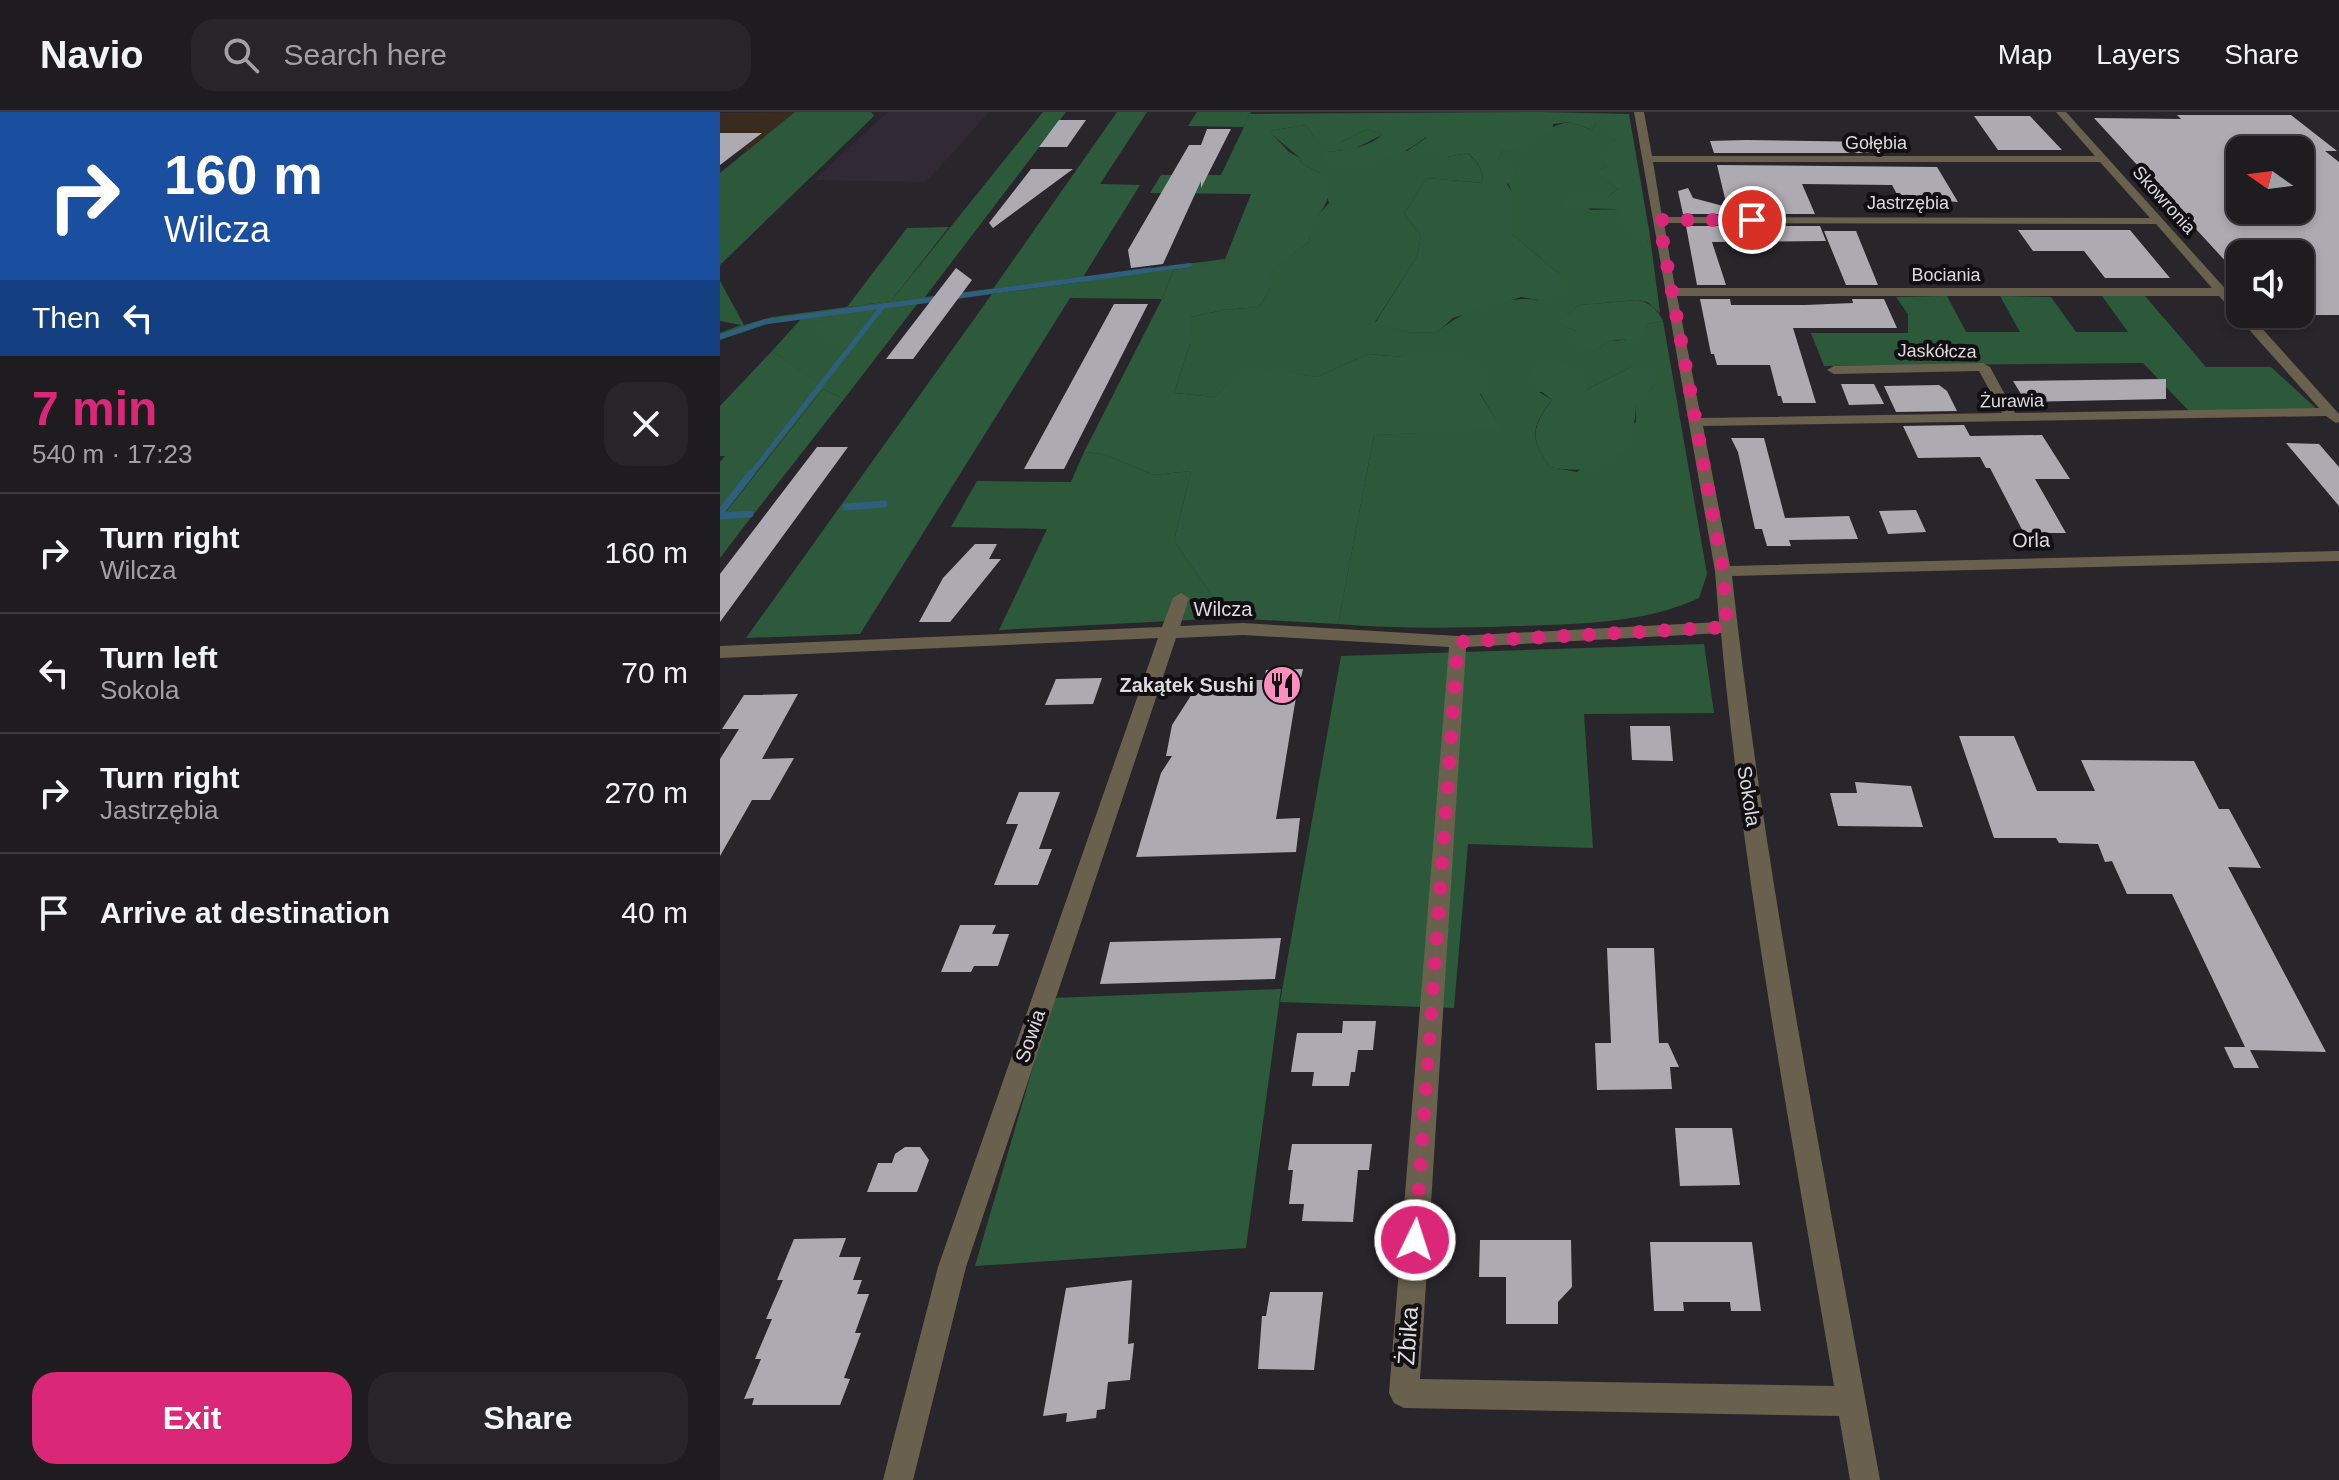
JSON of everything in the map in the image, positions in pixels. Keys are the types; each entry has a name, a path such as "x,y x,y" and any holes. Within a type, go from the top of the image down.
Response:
{"street":[{"name":"Sokola","path":"1639,112 1723,571 1739,730 1779,987 1865,1480"},
{"name":"Skowronia","path":"2061,112 2226,296"},
{"name":"Gołębia","path":"1648,159 2104,159"},
{"name":"Jastrzębia","path":"1659,220 2158,221"},
{"name":"Bociania","path":"1670,292 2222,292"},
{"name":"Skowronia","path":"2255,328 2335,417"},
{"name":"Jaskółcza","path":"1834,370 1983,367 2012,419"},
{"name":"Żurawia","path":"1694,422 2335,417"},
{"name":"Orla","path":"1723,571 2339,556"},
{"name":"Sowia","path":"898,1480 952,1267 1181,598"},
{"name":"Wilcza","path":"720,652 1243,629 1458,642 1727,627"},
{"name":"Żbika","path":"1458,642 1404,1393 1851,1401"}],"shaded area":[{"path":"795,112 748,150 720,150 720,113"},
{"path":"888,112 989,112 926,182 814,180"}],"green space":[{"path":"795,112 871,112 874,116 720,265 720,173"},
{"path":"1043,112 1066,112 925,297 1225,259 1224,263 1174,270 1162,299 1070,298 1079,282 918,303 844,399 823,389 725,512 757,510 752,516 720,517 720,508 818,384 772,351 801,319 770,323 720,340 720,333 741,325 720,321 720,281 744,325 772,317 891,301"},
{"path":"1117,112 1147,112 1100,184 1140,185 1083,277 993,289"},
{"path":"1197,112 1251,112 1244,127 1188,126"},
{"path":"1250,114 1629,114 1650,236 1646,244 1630,236 1623,226 1619,209 1564,208 1567,197 1608,197 1618,189 1595,172 1607,167 1602,155 1615,140 1605,129 1607,122 1596,122 1592,130 1570,122 1553,124 1552,134 1538,136 1538,142 1517,150 1502,151 1498,159 1513,166 1515,179 1507,184 1512,192 1512,234 1559,274 1566,294 1539,300 1521,297 1453,318 1436,333 1407,332 1375,323 1417,257 1421,235 1404,214 1427,178 1483,183 1475,160 1468,153 1446,157 1429,152 1426,137 1391,158 1352,166 1324,161 1327,152 1364,145 1383,134 1367,129 1326,146 1315,139 1306,125 1269,131 1289,152 1300,158 1301,163 1320,173 1330,186 1329,195 1313,225 1309,242 1271,270 1268,293 1259,307 1190,317 1190,343 1174,393 1215,397 1246,366 1317,377 1368,354 1403,357 1453,355 1490,369 1480,394 1502,430 1374,435 1338,624 1228,618 1174,541 1191,471 1154,475 1103,454 1084,452 1174,270 1224,262 1251,194 1150,193 1161,175 1221,175"},
{"path":"1570,122 1592,130 1596,122 1608,122 1615,139 1607,167 1596,172 1618,189 1608,197 1567,197 1591,210 1619,209 1646,244 1650,236 1660,313 1647,302 1638,300 1580,305 1558,323 1577,331 1597,350 1609,340 1631,338 1648,324 1663,321 1707,574 1699,598 1678,607 1633,618 1586,623 1450,628 1338,624 1374,435 1501,429 1480,393 1403,357 1368,354 1317,377 1246,367 1215,397 1174,393 1190,343 1190,317 1259,307 1268,293 1270,270 1309,242 1310,224 1329,203 1320,173 1301,163 1300,158 1268,131 1306,125 1315,139 1339,143 1367,129 1384,134 1354,149 1327,152 1407,151 1427,137 1446,157 1468,153 1475,160 1483,183 1427,178 1404,214 1421,235 1417,257 1375,322 1407,332 1436,333 1484,306 1512,300 1539,300 1559,274 1512,234 1512,192 1498,159 1502,151 1520,146 1560,124","holes":["1631,367 1654,385 1636,403 1636,422 1577,472 1550,467 1538,448 1535,433 1540,418 1552,400 1539,392 1586,390"]},
{"path":"949,227 891,301 847,307 907,228"},
{"path":"1080,282 860,634 746,638 992,294"},
{"path":"1947,296 1966,332 2020,332 2000,296 2051,297 2076,332 2128,332 2102,296 2145,296 2206,367 2271,367 2317,409 2190,412 2143,363 1824,366 1811,333 1908,333 1908,314 1896,297"},
{"path":"1638,300 1653,308 1663,321 1648,324 1642,332 1642,339 1609,340 1597,350 1580,352 1569,344 1577,331 1557,323 1580,305"},
{"path":"878,309 844,351 815,334 818,326 831,315"},
{"path":"772,351 819,384 720,508 720,462 725,456 720,456 720,406"},
{"path":"1562,360 1584,374 1586,390 1631,367 1658,369 1654,385 1636,404 1629,439 1612,460 1600,466 1569,469 1550,467 1543,457 1536,440 1537,425 1552,400 1531,383 1535,365"},
{"path":"823,389 844,399 757,510 725,513"},
{"path":"1084,452 1103,454 1154,475 1191,471 1174,541 1228,618 999,630 1047,529 951,527 977,481 1071,482"},
{"path":"752,516 720,558 720,517"},
{"path":"1704,644 1714,713 1584,714 1593,848 1468,844 1454,1008 1280,1002 1341,656"},
{"path":"1281,989 1246,1248 975,1266 1053,998"}],"building":[{"path":"2291,115 2337,151 2325,151 2339,162 2339,315 2314,315 2314,240 2226,240 2226,262 2094,118"},
{"path":"1974,116 2030,116 2062,150 1998,150"},
{"path":"1059,120 1086,120 1067,147 1039,147"},
{"path":"1207,129 1231,129 1201,188 1201,181 1163,264 1131,268 1128,250 1189,145 1201,145"},
{"path":"720,133 762,133 720,165"},
{"path":"1710,141 1874,142 1880,153 1714,153"},
{"path":"1717,165 1937,167 1958,202 1899,198 1892,185 1802,184 1815,214 1683,214 1678,191 1688,188 1693,198 1727,207"},
{"path":"1031,169 1073,169 993,228 989,223"},
{"path":"1686,226 1820,226 1826,241 1712,242 1726,285 1697,285"},
{"path":"2018,230 2130,230 2170,278 2105,278 2084,251 2033,251"},
{"path":"1824,231 1856,231 1878,285 1846,285"},
{"path":"956,268 972,280 913,359 886,359"},
{"path":"1700,299 1730,299 1731,305 1805,305 1853,303 1852,299 1884,299 1897,328 1793,328 1816,403 1783,403 1781,396 1778,396 1770,365 1717,365 1714,354 1711,354"},
{"path":"1114,304 1148,304 1064,469 1024,469"},
{"path":"2166,379 2166,399 2026,402 2013,381"},
{"path":"1841,384 1874,384 1884,404 1849,405"},
{"path":"1939,385 1947,391 1957,411 1896,412 1884,386"},
{"path":"1964,425 1970,436 2042,435 2070,479 2035,479 2066,533 2048,533 2052,540 2028,541 1990,468 1986,468 1980,457 1918,458 1903,426"},
{"path":"1731,438 1764,438 1785,518 1849,516 1858,539 1789,540 1791,546 1767,546 1762,529 1755,529 1738,452"},
{"path":"2286,443 2319,444 2339,467 2339,506"},
{"path":"817,447 848,447 720,622 720,574"},
{"path":"1916,510 1926,532 1888,534 1879,511"},
{"path":"975,544 997,544 989,559 1001,559 950,622 919,622 943,578"},
{"path":"1303,669 1276,819 1300,818 1296,852 1136,857 1161,773 1172,756 1166,756 1172,725 1201,680 1264,680 1266,670"},
{"path":"1102,678 1093,704 1045,705 1056,679"},
{"path":"798,694 762,759 794,758 770,800 752,800 720,856 720,759 739,729 722,729 744,695"},
{"path":"1630,726 1670,726 1673,761 1632,760"},
{"path":"1959,736 2014,736 2037,791 2095,791 2081,760 2194,761 2219,809 2229,809 2261,868 2228,867 2326,1052 2250,1050 2259,1068 2234,1068 2224,1047 2245,1047 2172,894 2127,894 2112,861 2105,862 2098,844 2059,843 2056,838 1994,838"},
{"path":"1855,782 1911,786 1923,827 1838,826 1830,793 1857,793"},
{"path":"1019,792 1060,792 1039,849 1052,849 1038,885 994,885 1018,824 1006,824"},
{"path":"960,925 996,925 992,934 1009,934 998,966 974,966 971,972 941,972"},
{"path":"1281,938 1275,979 1100,984 1110,942"},
{"path":"1607,948 1654,948 1659,1043 1668,1043 1679,1067 1670,1067 1672,1089 1597,1090 1595,1043 1611,1043"},
{"path":"1343,1021 1376,1021 1373,1050 1358,1050 1355,1072 1351,1072 1349,1086 1312,1086 1314,1072 1291,1072 1297,1033 1342,1033"},
{"path":"1675,1128 1732,1128 1740,1185 1680,1186"},
{"path":"1292,1144 1372,1144 1369,1170 1358,1170 1353,1222 1302,1221 1304,1204 1289,1204 1293,1170 1288,1170"},
{"path":"905,1147 920,1147 929,1160 917,1192 867,1192 878,1163 892,1163 895,1154"},
{"path":"846,1238 839,1257 861,1257 853,1280 862,1280 857,1294 869,1294 855,1333 861,1333 844,1378 850,1379 840,1405 752,1405 754,1398 744,1399 761,1359 755,1359 772,1319 766,1319 783,1280 777,1280 794,1239"},
{"path":"1480,1240 1571,1240 1572,1287 1558,1302 1558,1324 1506,1324 1506,1277 1479,1277"},
{"path":"1650,1242 1752,1242 1761,1311 1731,1311 1730,1302 1683,1302 1684,1311 1654,1311"},
{"path":"1132,1280 1128,1344 1134,1343 1130,1380 1108,1382 1105,1409 1097,1410 1096,1418 1066,1422 1067,1413 1043,1416 1066,1288"},
{"path":"1270,1292 1323,1292 1314,1370 1258,1369 1262,1316 1266,1316"}],"waterway":[{"path":"1140,271 1190,265"},
{"path":"1140,271 1150,270"},
{"path":"952,297 1140,271"},
{"path":"1135,272 1140,271"},
{"path":"883,306 939,299"},
{"path":"720,337 764,322 883,306"},
{"path":"750,475 883,306"},
{"path":"720,513 751,473"},
{"path":"846,507 884,504"},
{"path":"720,516 750,514"}],"place":[{"name":"Zakątek Sushi","path":"1282,685"}],"route":[{"path":"1415,1240 1458,642 1727,627 1723,571 1659,220 1752,220"}]}
